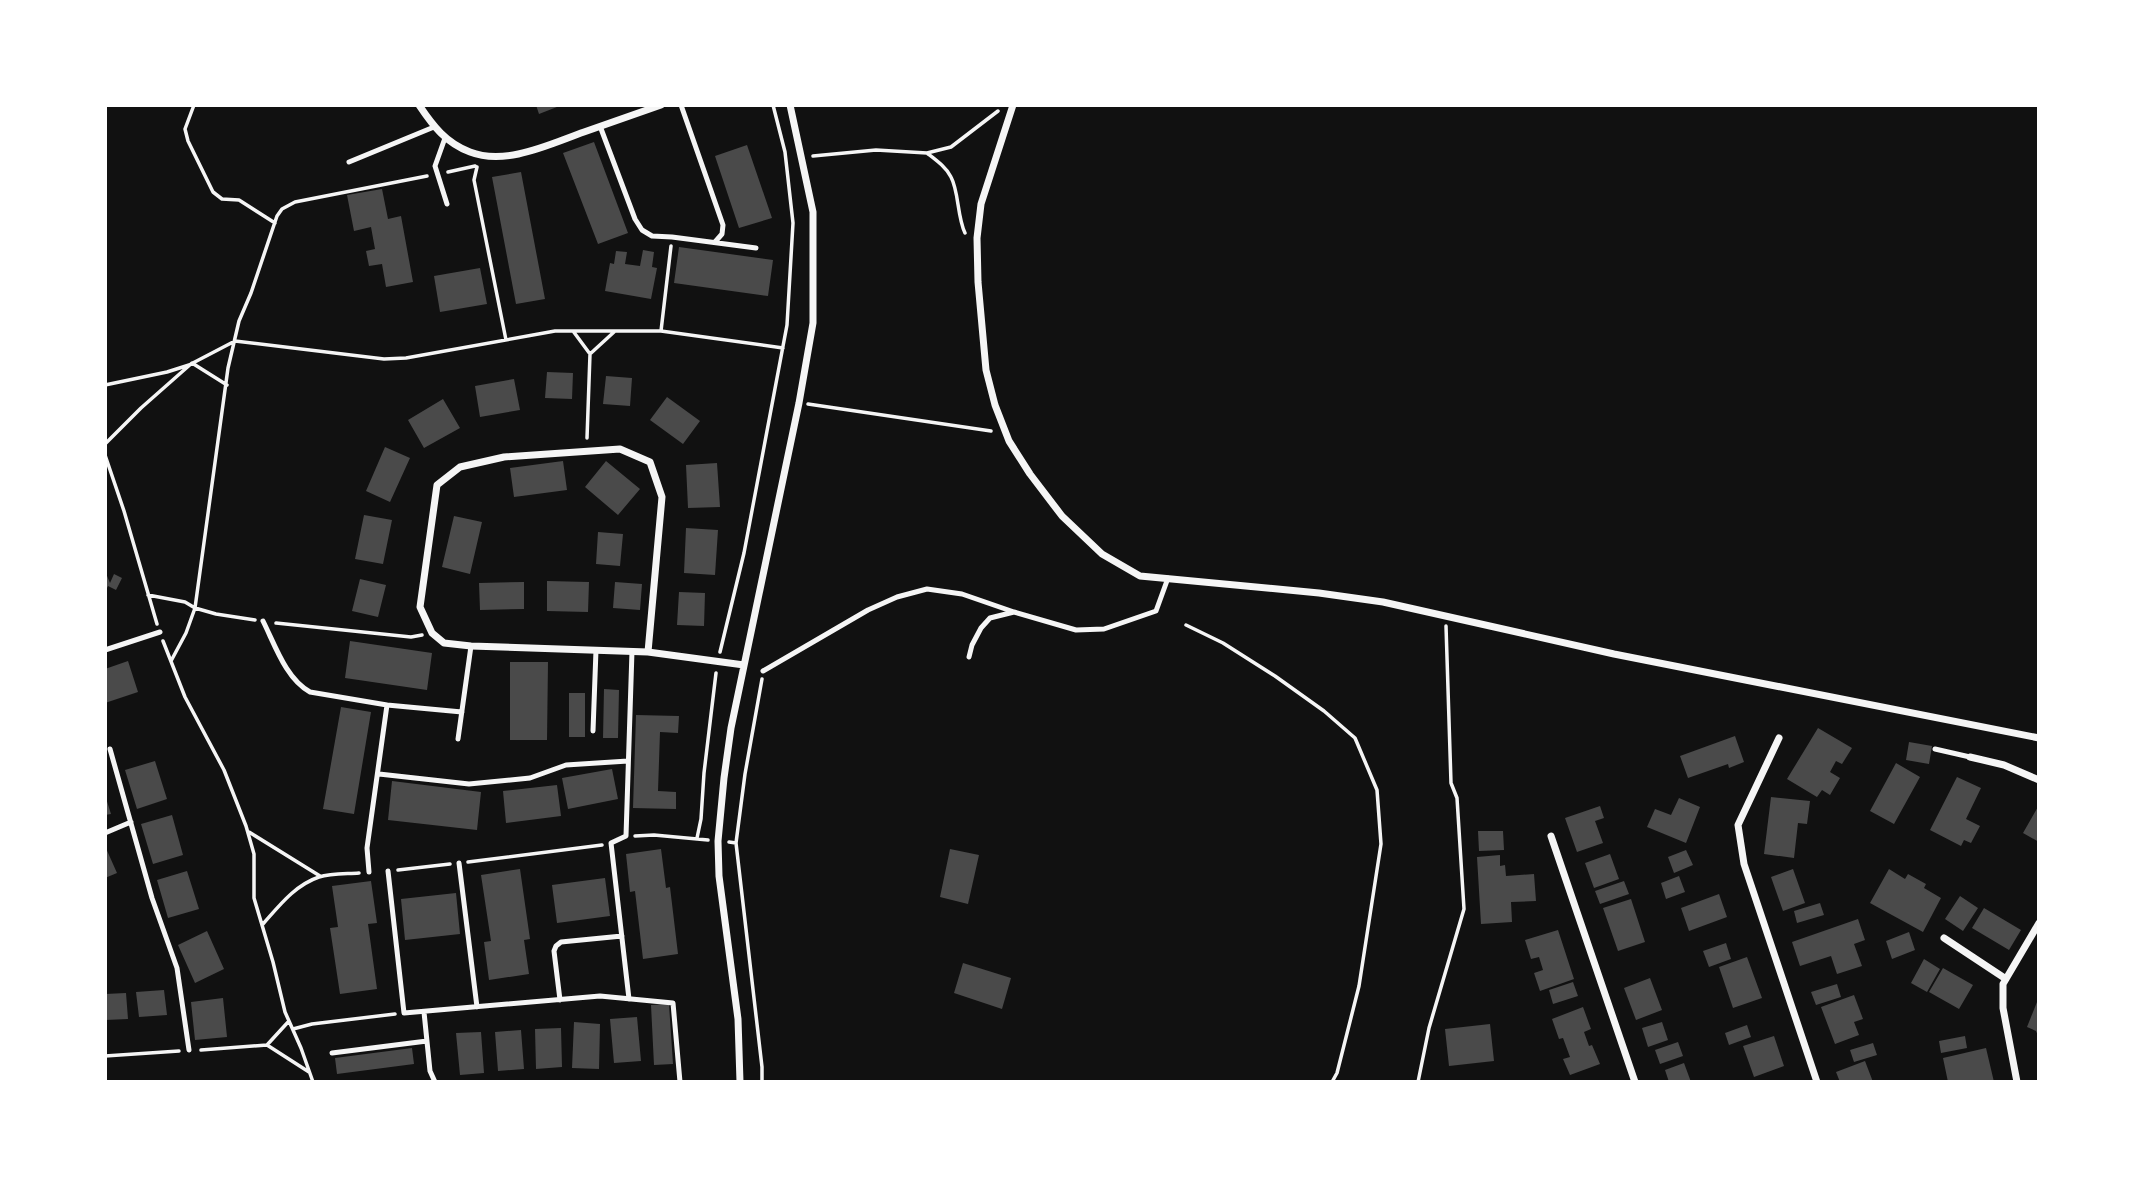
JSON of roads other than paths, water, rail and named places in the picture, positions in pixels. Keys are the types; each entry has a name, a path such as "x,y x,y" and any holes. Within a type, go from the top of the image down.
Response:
{"street":[{"path":"419,105 445,138 469,152 489,157 536,149 661,105"},
{"path":"740,1082 738,1019 719,876 718,841 724,778 744,665 813,323 813,212 790,105"},
{"path":"1013,105 981,204 977,238 986,370 1006,433 1038,487 1062,516 1102,554 1140,576 1383,602 1614,654 2039,738"},
{"path":"648,652 663,497 650,462 620,449 504,457 460,467 437,485 420,607 432,633 444,643 648,652 744,665"},
{"path":"1779,738 1738,825 1744,864 1817,1082"},
{"path":"1970,757 2004,765 2039,780"},
{"path":"1551,836 1635,1082"},
{"path":"2017,1082 2003,1008 2003,984 2039,923"},
{"path":"1944,938 2006,979"}],"lane":[{"path":"681,105 723,225 722,234 715,242"},
{"path":"600,126 635,219 642,230 652,236 756,248"},
{"path":"349,162 434,127"},
{"path":"445,138 435,166 447,204"},
{"path":"763,671 868,610 897,597 927,589 962,594 1076,630 1104,629 1156,611 1168,579"},
{"path":"969,657 981,628 990,618 1014,612"},
{"path":"262,621 292,677 301,688 310,692 387,705 462,712"},
{"path":"105,650 160,632"},
{"path":"458,739 471,646"},
{"path":"593,731 596,650"},
{"path":"629,999 611,844 626,836 632,651"},
{"path":"369,872 368,848 387,705"},
{"path":"110,748 152,898 177,968 189,1050"},
{"path":"1935,749 1970,757"},
{"path":"379,774 469,784 530,778 566,765 628,761"},
{"path":"105,832 131,822"},
{"path":"459,863 477,1007"},
{"path":"388,871 404,1013 600,996 673,1003 680,1082"},
{"path":"560,1000 554,951 556,946 561,942 622,936"},
{"path":"424,1012 430,1071 436,1082"},
{"path":"332,1053 427,1041"}]}
